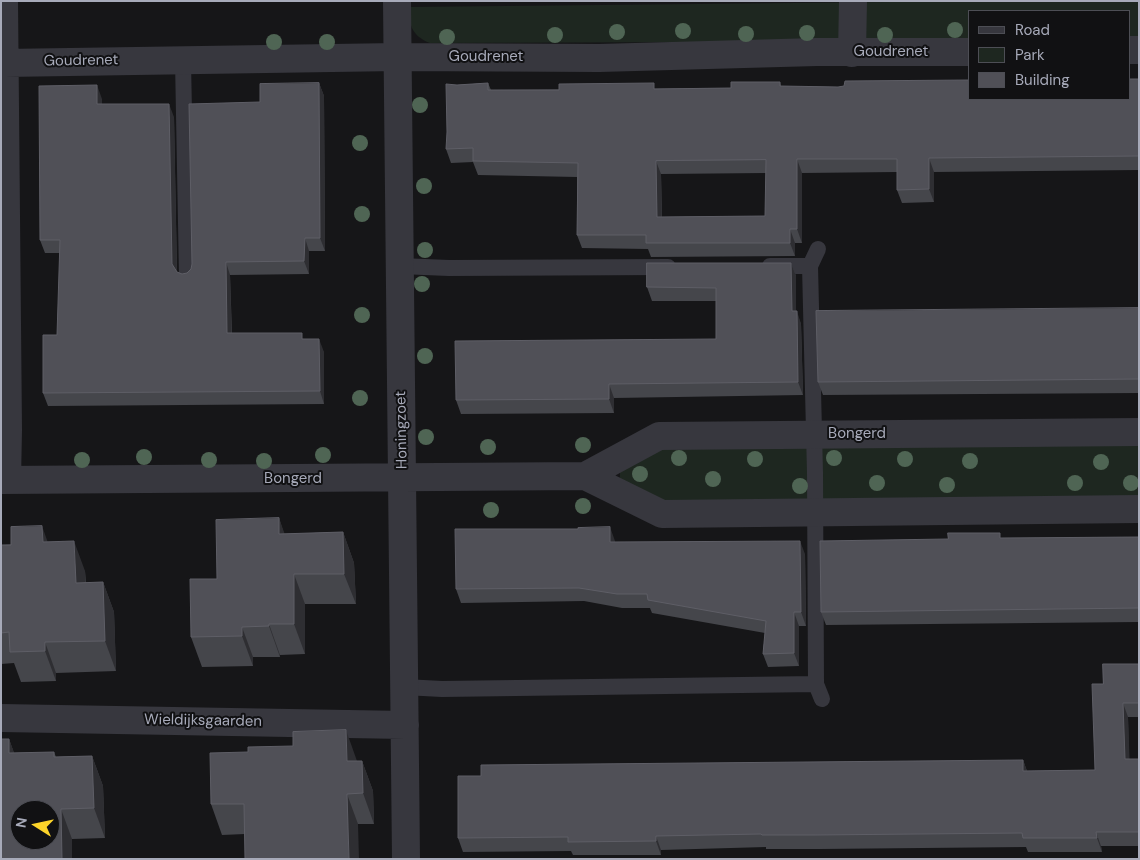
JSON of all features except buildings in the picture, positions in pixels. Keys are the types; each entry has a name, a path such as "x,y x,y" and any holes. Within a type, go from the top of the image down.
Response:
{"street":[{"path":"4,1 8,430 4,480"},
{"name":"Honingzoet","path":"397,1 406,859"},
{"path":"852,52 853,1"},
{"name":"Goudrenet","path":"4,63 398,57 599,58 817,52 968,52"},
{"name":"Bongerd","path":"585,476 659,436 1139,432"},
{"name":"Bongerd","path":"4,480 585,476 662,514 1139,509"},
{"name":"Wieldijksgaarden","path":"1,718 404,724"}],"lane":[{"path":"183,60 186,277"},
{"path":"818,249 810,266 814,434 816,684 822,699"},
{"path":"400,266 449,268 683,266"},
{"path":"752,266 810,266"},
{"path":"404,687 442,689 816,684"}],"green space":[{"path":"1139,1 1139,38 1130,38 1130,10 968,10 968,41 430,43 415,33 409,19 408,7"},
{"path":"1139,443 1139,502 664,506 620,483 620,471 659,445"}]}
